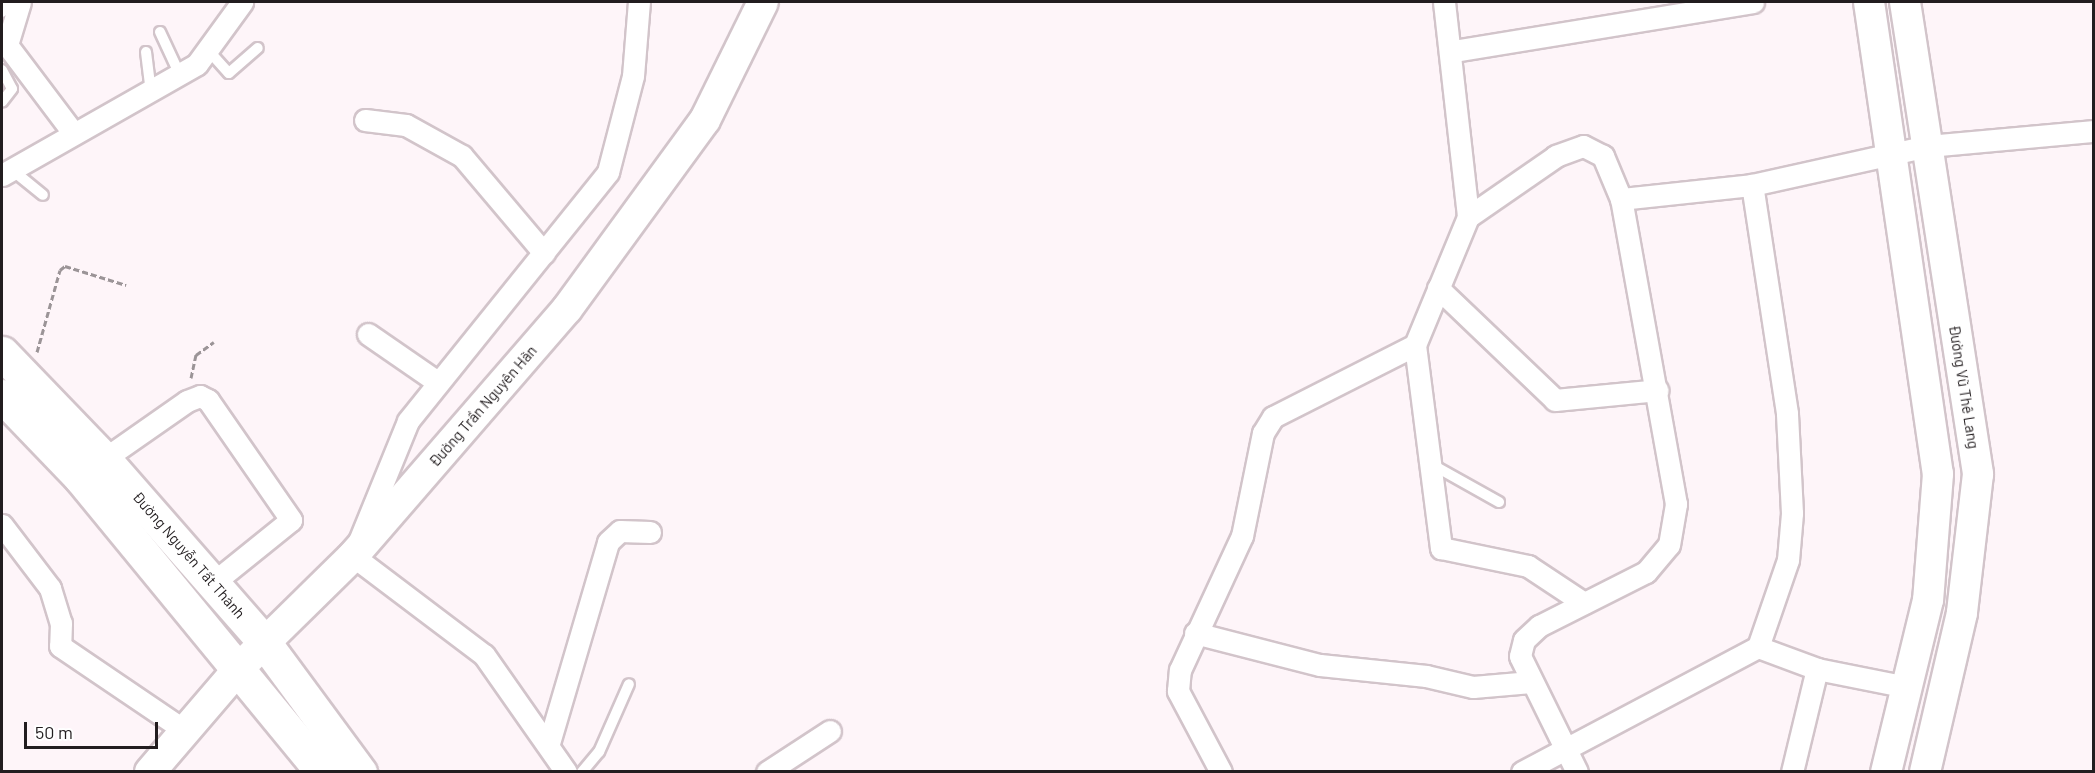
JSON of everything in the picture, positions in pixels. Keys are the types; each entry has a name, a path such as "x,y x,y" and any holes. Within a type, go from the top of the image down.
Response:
{"main road":[{"name":"Đường Nguyễn Tất Thành","path":"8,374 104,459 264,642 360,771"},
{"path":"8,374 80,477 240,667 322,771"}],"street":[{"path":"21,2 7,45 74,134"},
{"path":"6,172 180,75 208,50 242,2"},
{"path":"566,771 549,743 484,655 353,556 389,456 436,381 599,188 616,152 633,76 639,2"},
{"name":"Đường Trần Nguyên Hãn","path":"150,771 240,667 353,556 618,244 705,120 763,2"},
{"path":"1444,2 1454,51 1468,217 1415,345 1441,548 1528,566 1584,603"},
{"path":"1454,51 1753,2"},
{"path":"1869,2 1938,474 1928,600 1886,771"},
{"name":"Đường Vũ Thê Lang","path":"1905,2 1977,474 1962,613 1924,771"},
{"path":"365,120 406,125 462,156 544,253"},
{"path":"1621,200 1752,185 1928,146 2094,131"},
{"path":"1468,217 1556,156 1583,146 1603,156 1621,200 1658,390 1676,504 1669,545 1646,572 1584,603 1524,640 1520,656 1577,771"},
{"path":"1522,771 1758,647 1788,560 1792,513 1787,413 1752,185"},
{"path":"1438,288 1555,400 1658,390"},
{"path":"368,334 436,381"},
{"path":"1221,771 1178,691 1195,633 1242,536 1263,433 1273,417 1415,345"},
{"path":"104,459 187,400 200,396 208,400 291,520 213,584"},
{"path":"2,525 50,588 61,623 60,646 184,730"},
{"path":"549,743 608,542 620,531 650,532"},
{"path":"1195,633 1320,664 1426,676 1473,687 1531,682"},
{"path":"1758,647 1817,669 1907,687"},
{"path":"1792,771 1817,669"},
{"path":"767,771 830,731"}],"lane":[{"path":"2,12 6,2"},
{"path":"160,32 180,75"},
{"path":"208,50 229,73 258,48"},
{"path":"146,52 152,90"},
{"path":"2,70 12,89 2,102"},
{"path":"6,172 43,195"},
{"path":"1431,464 1499,502"},
{"path":"582,771 599,752 629,684"}],"path":[{"path":"8,374 43,340 60,270 65,267 126,285"},
{"path":"187,400 194,361 214,342"}]}
